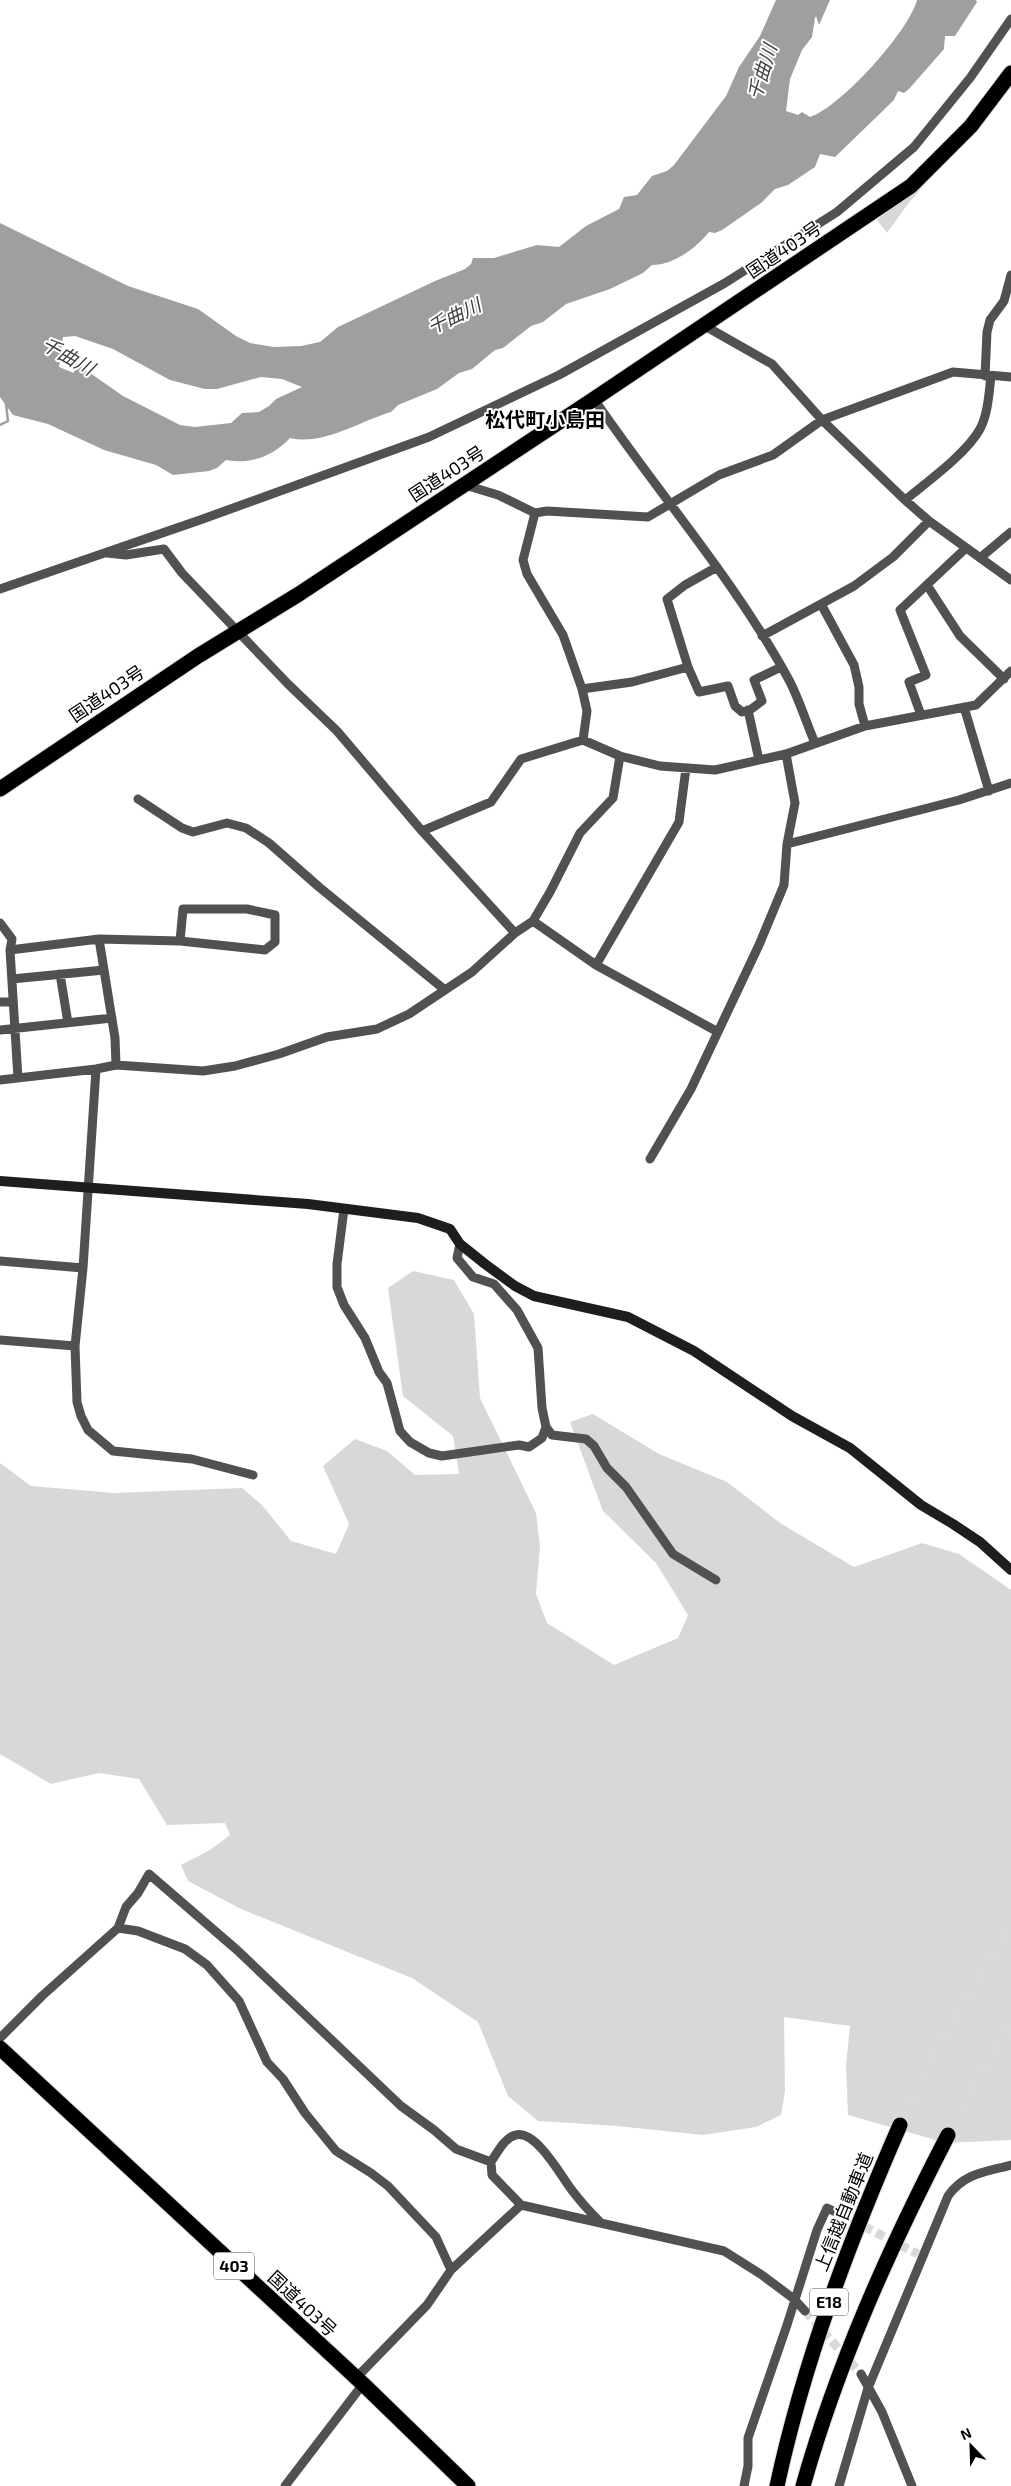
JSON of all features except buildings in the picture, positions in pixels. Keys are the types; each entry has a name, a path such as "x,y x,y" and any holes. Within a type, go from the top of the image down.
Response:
{"highway":[{"name":"国道403号","path":"0,789 239,630 465,485 705,326 911,186 971,126 1011,73"},
{"name":"国道403号","path":"0,2048 359,2381 468,2486"},
{"name":"上信越自動車道","path":"777,2486 800,2392 824,2318 860,2220 900,2126"},
{"name":"E18","path":"803,2486 831,2397 872,2289 948,2135"}],"street":[{"path":"0,589 429,437 558,375 725,283 837,212 914,146 970,78 1011,19"},
{"path":"905,500 969,445 980,428 988,403 988,326 1007,301 1011,275"},
{"path":"705,326 772,364 822,420 905,500 929,521 1011,580"},
{"path":"465,485 498,495 534,513 547,511 648,517 719,475 773,455 822,420 953,372 1011,377"},
{"path":"594,399 638,462 672,504 717,567 762,636 790,681 815,743"},
{"path":"534,513 524,549 523,560 527,574 563,635 582,688 587,712 583,740"},
{"path":"762,636 854,586 893,558 929,521"},
{"path":"980,558 1011,532"},
{"path":"921,715 909,682 926,675 900,610 966,548"},
{"path":"104,553 126,555 164,549 182,573 239,630 288,684 337,731 422,831 515,934"},
{"path":"717,567 685,585 667,599 688,667 700,692 728,686 735,706 742,712 762,702 754,680 781,667"},
{"path":"927,585 960,636 1004,679"},
{"path":"820,604 854,665 859,687 859,704 865,726"},
{"path":"582,688 632,682 688,667"},
{"path":"422,831 491,802 521,760 583,740 620,756 660,766 715,770 786,754 865,726 976,705 1011,671"},
{"path":"964,707 989,791"},
{"path":"748,710 759,760"},
{"path":"650,1159 690,1090 784,885 787,844 795,803 786,754"},
{"path":"0,1080 116,1065 203,1071 235,1066 279,1054 327,1036 376,1029 409,1014 472,972 515,934 533,921 580,833 613,798 620,756"},
{"path":"596,966 679,822 686,768"},
{"path":"787,844 989,791 1011,783"},
{"path":"138,800 182,828 193,832 227,823 246,828 270,843 318,887 445,990"},
{"path":"10,950 99,938 180,941 266,950 274,942 275,915 247,909 184,909 180,941"},
{"path":"533,921 596,966 718,1032"},
{"path":"0,924 12,939 10,950 12,1002 18,1078"},
{"path":"99,938 112,1018 116,1065"},
{"path":"12,979 104,970"},
{"path":"60,974 68,1023"},
{"path":"0,1002 12,1002"},
{"path":"0,1030 112,1018"},
{"path":"96,1069 83,1268 75,1346 79,1409 88,1430 113,1451 192,1459 253,1475"},
{"path":"0,1182 308,1204 418,1218 450,1229 460,1244 515,1286 534,1296 628,1317 694,1351 792,1416 850,1448 921,1505 980,1542 1011,1570"},
{"path":"344,1209 337,1264 337,1287 344,1306 365,1338 379,1372 387,1383 400,1431 410,1442 430,1453 442,1456 519,1445 529,1447 542,1438 546,1427"},
{"path":"460,1244 457,1258 473,1277 494,1284 517,1310 538,1348 542,1408 546,1427 552,1435 586,1440 594,1446 607,1468 626,1486 673,1554 716,1580"},
{"path":"0,1261 83,1268"},
{"path":"0,1340 75,1346"},
{"path":"0,2038 42,1996 118,1928 126,1907 138,1893 149,1874 238,1950 401,2106 456,2149 490,2162"},
{"path":"118,1928 138,1931 185,1949 207,1964 239,2001 267,2062 283,2079 336,2151 371,2172 388,2186 436,2237 451,2270"},
{"path":"599,2222 571,2189 555,2165 528,2136 522,2134 510,2137 490,2162 492,2175 521,2205 724,2251 762,2275 794,2299 806,2311"},
{"path":"838,2486 868,2388 920,2255 948,2196 957,2183 974,2175 1011,2165"},
{"path":"285,2486 359,2381 427,2305 451,2270 521,2205"},
{"path":"744,2486 748,2466 748,2438 824,2213 827,2208 840,2214"},
{"path":"861,2374 882,2412 912,2486"}],"shaded area":[{"path":"931,173 933,175 907,205 887,233 877,220"},
{"path":"413,1271 454,1280 474,1314 480,1398 536,1513 540,1546 536,1594 547,1623 614,1665 678,1638 688,1615 656,1563 603,1511 570,1422 593,1414 659,1454 727,1482 780,1523 854,1567 922,1543 959,1554 1011,1590 1011,2140 946,2143 848,2115 846,2066 850,2026 784,2017 785,2091 781,2115 756,2127 703,2135 617,2126 538,2121 508,2096 478,2022 412,1978 241,1909 188,1881 181,1865 210,1850 230,1835 225,1823 167,1825 139,1779 99,1773 51,1784 0,1754 0,1463 31,1486 114,1493 242,1488 262,1505 291,1541 336,1554 349,1524 323,1466 355,1439 387,1451 415,1475 459,1474 453,1436 403,1396 388,1288"}],"water":[{"name":"千曲川","path":"776,0 830,0 819,25 816,16 812,37 802,50 790,79 786,111 798,115 802,112 810,117 839,99 872,66 901,30 917,0 976,0 977,2 955,36 945,36 944,49 909,89 904,93 898,91 894,100 835,157 820,154 815,167 788,185 775,189 761,203 722,230 715,233 709,232 684,255 668,262 652,265 643,273 610,289 566,304 543,322 531,326 503,348 495,350 472,369 459,373 437,389 398,405 391,412 328,436 303,440 290,438 276,450 261,458 244,461 226,460 217,468 209,471 173,475 156,465 104,450 48,424 13,415 0,397 0,223 128,286 198,309 236,336 250,343 274,347 301,346 320,342 338,327 435,281 465,269 471,264 473,258 494,258 537,245 559,247 586,226 619,209 624,197 637,195 652,176 667,171 674,165 726,96 739,67 760,36","holes":["75,336 113,349 170,380 205,389 217,389 261,377 282,379 302,387 276,399 259,412 242,413 231,423 195,427 180,425 123,396 73,361 74,373 59,367 63,337"]}],"waterway":[{"path":"0,425 8,421 6,404"}],"tunnel":[{"path":"900,2125 953,2020 1011,1925"},
{"path":"948,2135 1011,2023"},
{"path":"840,2214 918,2254"},
{"path":"805,2311 861,2374"}],"district":[{"name":"松代町小島田","path":"545,420"}]}
